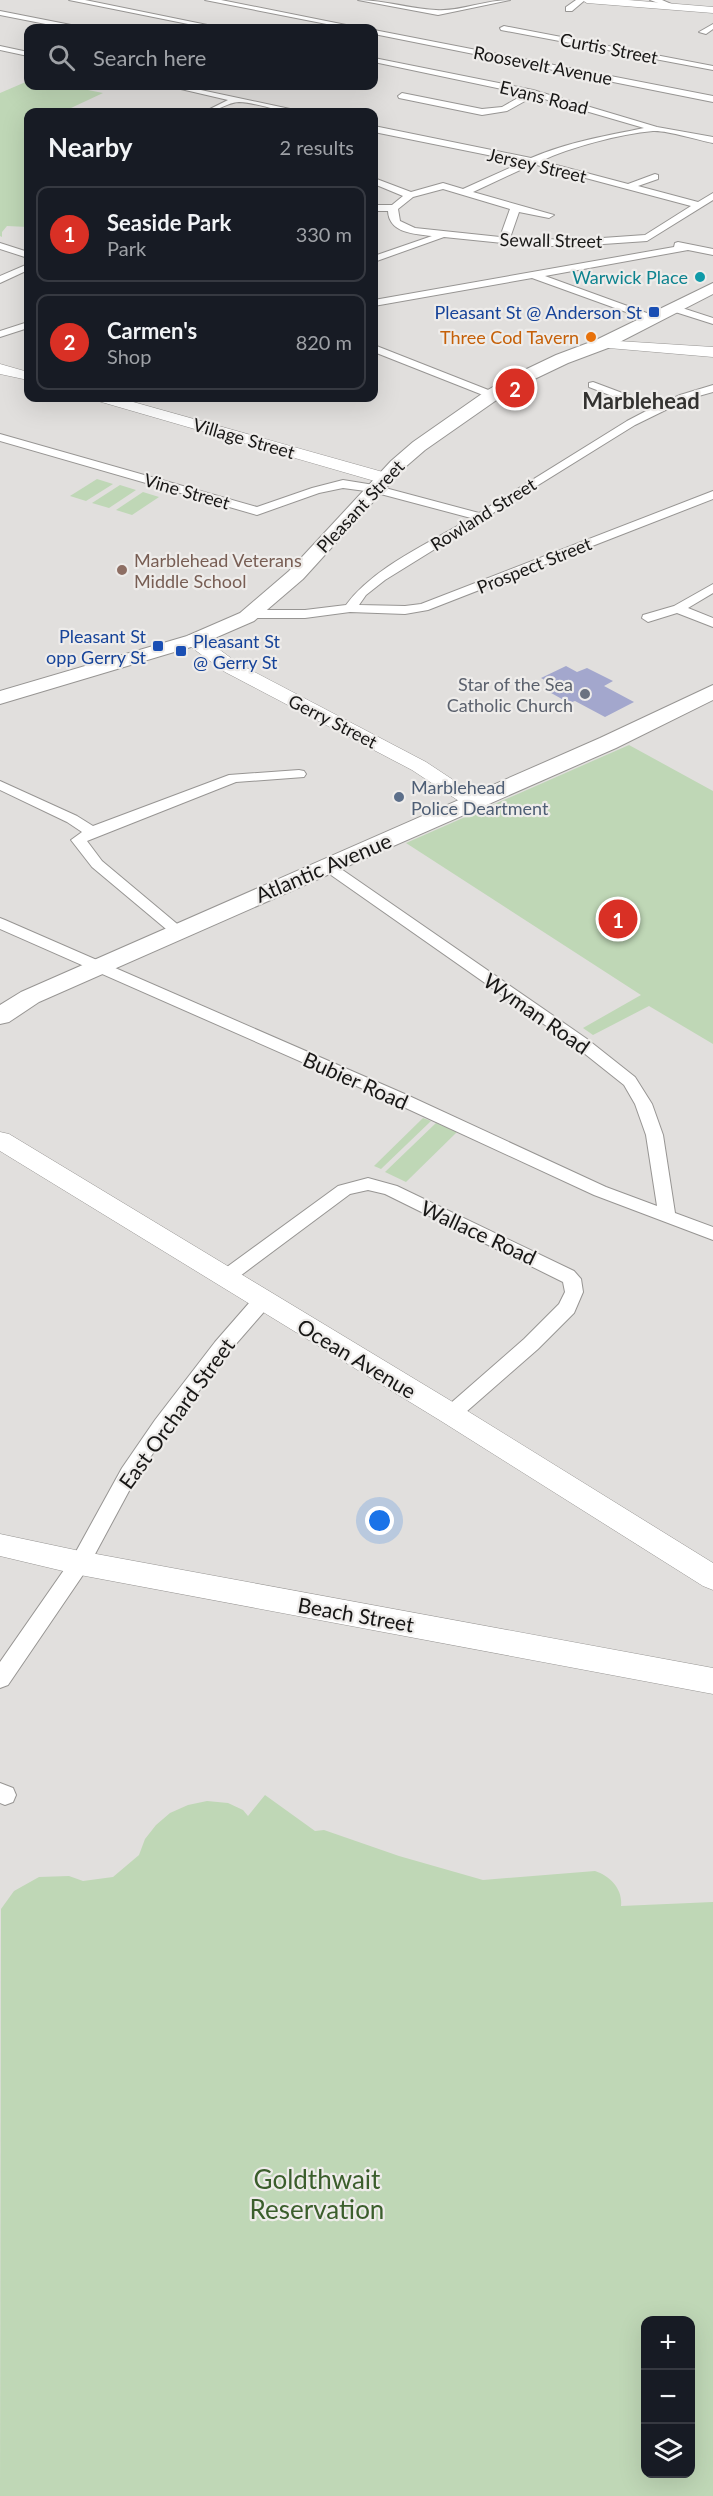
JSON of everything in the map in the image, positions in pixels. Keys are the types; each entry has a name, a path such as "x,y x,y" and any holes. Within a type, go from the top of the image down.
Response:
{"main road":[{"path":"587,0 713,10"},
{"name":"Pleasant Street","path":"0,698 194,640 252,614 303,568 379,483 419,446 492,395 562,359 602,345 713,288"},
{"path":"602,345 713,352"},
{"path":"0,369 24,375"},
{"name":"Village Street","path":"117,402 379,483"},
{"name":"Gerry Street","path":"194,640 232,668 419,766 472,801"},
{"name":"Atlantic Avenue","path":"0,1016 30,997 608,743 691,704 713,690"},
{"name":"Ocean Avenue","path":"0,1140 451,1414 713,1578"},
{"name":"Beach Street","path":"0,1545 80,1563 713,1681"}],"street":[{"path":"73,0 197,24"},
{"path":"209,0 336,24"},
{"path":"362,0 438,13 506,0"},
{"path":"569,9 581,0"},
{"path":"654,0 672,6"},
{"path":"0,13 56,24"},
{"path":"703,32 713,26"},
{"name":"Curtis Street","path":"504,28 713,68"},
{"name":"Roosevelt Avenue","path":"378,33 713,99"},
{"path":"0,48 24,53"},
{"name":"Evans Road","path":"378,61 533,93 656,129 713,140"},
{"path":"192,90 281,108"},
{"path":"402,96 488,112 504,109 533,93"},
{"path":"217,108 237,99"},
{"path":"465,192 531,161 573,145 656,129"},
{"name":"Jersey Street","path":"378,130 531,161 699,205"},
{"path":"628,187 655,177"},
{"path":"378,183 410,195"},
{"path":"378,208 394,208 410,195 443,186 515,208 549,214"},
{"name":"Sewall Street","path":"394,208 393,219 399,227 442,236 574,243 647,238 713,196"},
{"path":"504,240 515,208"},
{"path":"378,259 442,236"},
{"path":"647,238 713,252"},
{"path":"0,246 24,254"},
{"path":"378,302 529,273 689,247"},
{"path":"0,280 24,269"},
{"path":"529,273 651,318"},
{"path":"673,308 713,321"},
{"path":"0,334 24,326"},
{"path":"378,350 492,395"},
{"path":"593,385 657,410"},
{"name":"Rowland Street","path":"350,608 362,592 381,577 631,423 684,397 713,388"},
{"name":"Vine Street","path":"0,437 257,511 333,486 379,483 481,517"},
{"name":"Prospect Street","path":"350,608 405,610 424,607 713,495"},
{"path":"648,618 678,609 713,588"},
{"path":"252,614 305,614 350,608"},
{"path":"678,609 713,623"},
{"path":"177,931 97,864 78,840 92,832 234,778 299,774"},
{"path":"0,785 72,819 92,832"},
{"name":"Wyman Road","path":"326,865 592,1052 635,1087 649,1115 658,1146 667,1217"},
{"name":"Bubier Road","path":"0,923 401,1099 600,1191 713,1234"},
{"name":"Wallace Road","path":"226,1277 344,1190 368,1184 391,1190 572,1279 574,1292 567,1308 531,1344 451,1414"},
{"name":"East Orchard Street","path":"0,1679 80,1563 129,1473 162,1425 222,1347 262,1300"}],"green space":[{"path":"24,83 24,90 88,90 103,93 71,108 24,108 24,227 7,226 2,232 2,237 0,236 0,93"},
{"path":"97,479 113,484 86,501 70,496"},
{"path":"120,485 136,490 109,508 92,503"},
{"path":"143,492 159,497 132,515 116,510"},
{"path":"629,745 713,791 713,1044 649,1006 593,1035 583,1028 641,995 406,843"},
{"path":"423,1118 431,1121 381,1169 374,1166"},
{"path":"436,1123 457,1132 406,1182 385,1172"},
{"name":"Goldthwait Reservation","path":"265,1795 315,1831 324,1830 399,1856 483,1880 595,1871 606,1876 618,1889 621,1906 713,1902 713,2496 0,2496 1,1909 14,1891 39,1877 69,1876 83,1881 113,1877 139,1855 145,1839 156,1825 170,1813 188,1805 207,1801 228,1803 243,1810 248,1816"}],"building":[{"name":"Star of the Sea Catholic Church","path":"566,666 577,672 587,668 613,681 604,686 634,702 605,717 575,701 569,703 544,689 554,685 541,678"}],"place":[{"name":"Warwick Place","path":"700,277"},
{"name":"Pleasant St @ Anderson St","path":"654,312"},
{"name":"Three Cod Tavern","path":"591,337"},
{"name":"Carmen's","path":"515,388"},
{"name":"Marblehead Veterans Middle School","path":"122,570"},
{"name":"Pleasant St opp Gerry St","path":"158,646"},
{"name":"Pleasant St @ Gerry St","path":"181,651"},
{"name":"Star of the Sea Catholic Church","path":"585,694"},
{"name":"Marblehead Police Deartment","path":"399,797"},
{"name":"Seaside Park","path":"618,919"}],"district":[{"name":"Marblehead","path":"641,400"}]}
